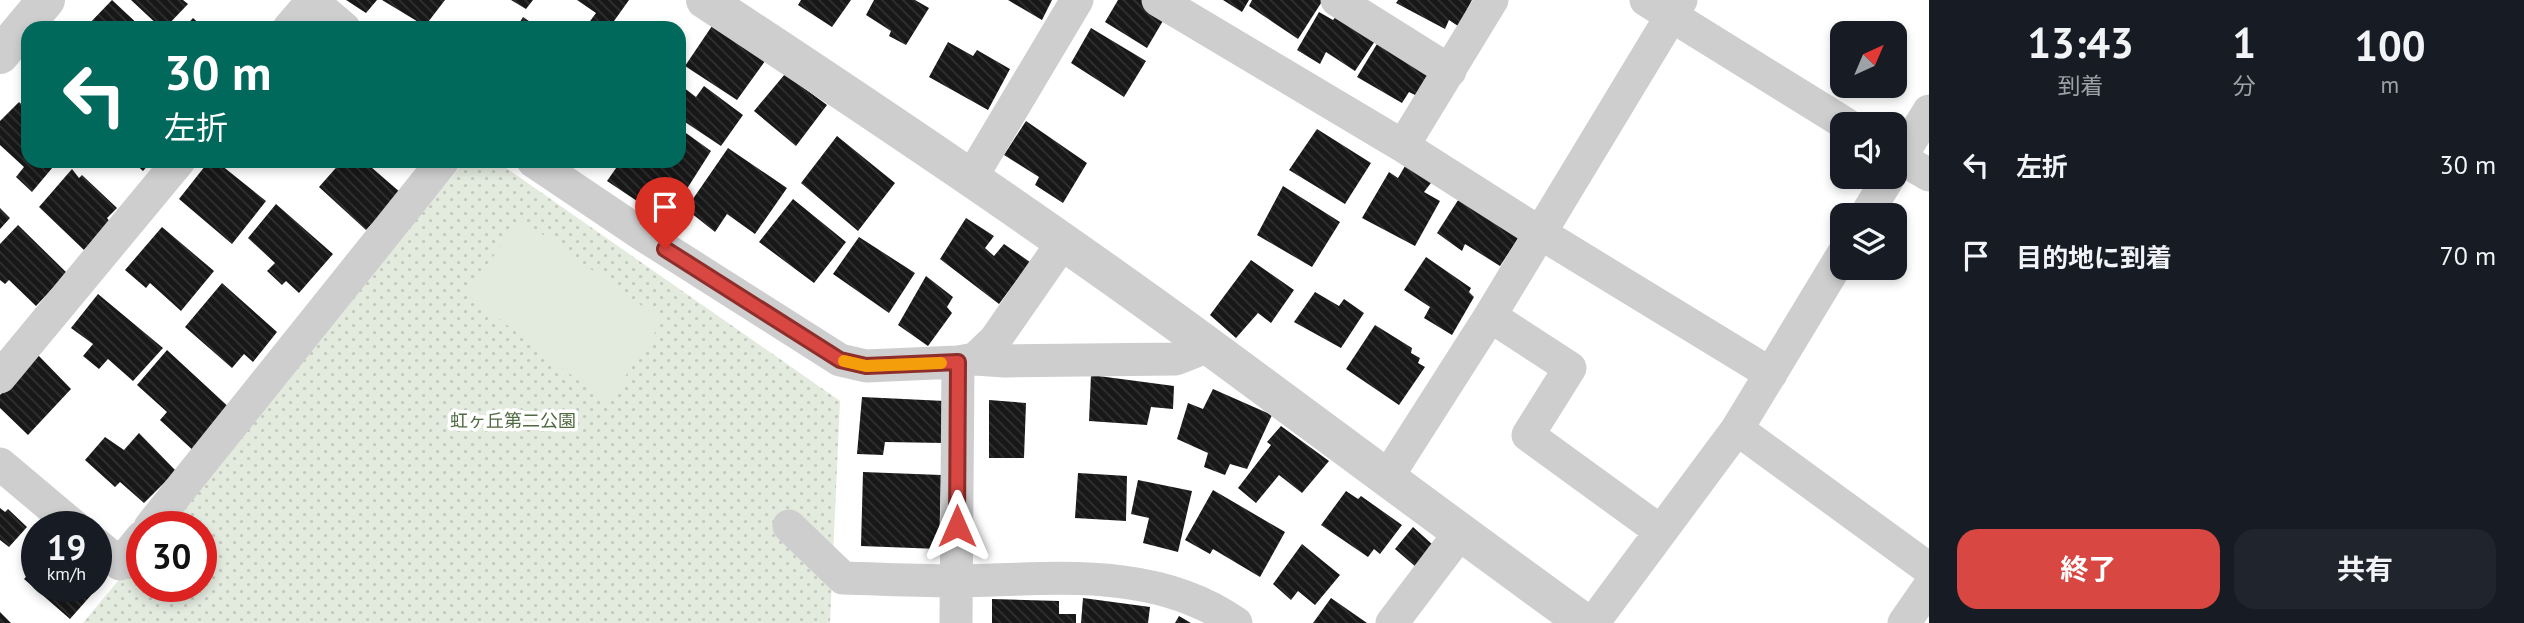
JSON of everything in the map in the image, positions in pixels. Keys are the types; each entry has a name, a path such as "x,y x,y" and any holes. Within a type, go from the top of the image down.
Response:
{"street":[{"path":"28,21 46,0"},
{"path":"705,0 1063,242 1585,623"},
{"path":"971,178 1077,0"},
{"path":"1158,0 1403,146 1772,374"},
{"path":"1336,0 1450,71"},
{"path":"1403,146 1492,0"},
{"path":"295,21 312,1 336,21"},
{"path":"1386,479 1540,233 1666,5 1830,113"},
{"path":"0,55 21,30"},
{"path":"1907,145 1929,111"},
{"path":"0,377 173,168"},
{"path":"163,511 437,168"},
{"path":"543,168 643,236 840,360 866,366 966,360 1176,359 1209,346"},
{"path":"1907,168 1929,175"},
{"path":"966,360 995,340 1063,242"},
{"path":"1593,623 1737,429 1830,276"},
{"path":"1490,316 1570,368 1528,435 1660,531"},
{"path":"956,623 966,360"},
{"path":"1737,429 1929,569"},
{"path":"0,464 56,511"},
{"path":"789,526 843,578 957,581 1084,578 1121,581 1185,595 1236,623"},
{"path":"1392,623 1460,533"},
{"path":"112,557 120,564 126,557"},
{"path":"1904,623 1929,587"}],"green space":[{"name":"虹ヶ丘第二公園","path":"459,168 506,168 840,401 830,623 83,623 100,602 112,602 112,588 126,571 126,602 217,602 217,511 175,511"},
{"path":"521,219 663,321 607,403 466,293"}],"building":[{"path":"112,0 134,21 92,21"},
{"path":"131,0 183,0 188,4 172,21 154,21"},
{"path":"346,0 377,0 366,13"},
{"path":"382,0 445,0 429,21 417,21"},
{"path":"511,0 533,0 526,9"},
{"path":"577,0 629,0 614,21 590,21 596,13"},
{"path":"801,0 851,0 832,27 798,5"},
{"path":"874,0 915,0 929,8 906,45 889,36 891,31 866,15"},
{"path":"1008,0 1052,0 1042,20"},
{"path":"1118,0 1145,0 1167,14 1147,48 1105,22"},
{"path":"1223,0 1249,0 1242,12"},
{"path":"1252,0 1323,0 1298,39 1249,6"},
{"path":"1398,0 1472,0 1458,26 1449,20 1445,29 1396,3"},
{"path":"1319,12 1333,20 1339,13 1379,35 1355,71 1326,52 1320,64 1297,50"},
{"path":"714,23 768,57 737,100 686,65"},
{"path":"1091,28 1146,61 1124,97 1071,63"},
{"path":"1380,39 1434,73 1419,97 1409,92 1402,103 1357,77"},
{"path":"948,42 973,56 977,50 1010,69 988,110 929,77"},
{"path":"785,74 827,105 796,146 754,111"},
{"path":"704,86 743,115 721,146 686,123 686,89 696,97"},
{"path":"19,102 21,104 21,164 0,145 0,121"},
{"path":"1026,121 1087,163 1063,203 1035,185 1039,177 1004,155"},
{"path":"1317,129 1371,163 1345,204 1289,170"},
{"path":"686,133 711,151 683,195 657,178 640,203 607,181 616,168 686,168"},
{"path":"837,136 895,183 858,231 801,183"},
{"path":"728,148 787,188 755,234 727,214 715,232 686,209"},
{"path":"1408,161 1434,179 1424,192 1440,201 1415,246 1362,218 1389,172 1398,178"},
{"path":"23,168 52,168 32,192 16,177"},
{"path":"203,168 225,168 266,201 232,244 179,199"},
{"path":"336,168 372,168 401,193 366,230 319,187"},
{"path":"72,169 79,178 82,175 117,208 107,218 110,222 84,250 39,207"},
{"path":"1283,186 1340,222 1312,267 1257,235"},
{"path":"1462,194 1521,234 1500,266 1465,244 1462,251 1437,233"},
{"path":"793,199 846,242 814,283 759,242"},
{"path":"276,204 333,254 299,293 286,281 282,285 267,271 275,263 248,238"},
{"path":"0,208 10,218 0,229"},
{"path":"966,218 994,236 985,248 994,256 1004,244 1030,262 999,304 940,259"},
{"path":"18,225 67,273 36,306 9,280 5,284 0,280 0,244"},
{"path":"162,227 214,271 181,311 150,283 146,288 125,270"},
{"path":"859,237 915,273 889,313 833,274"},
{"path":"1426,257 1471,288 1469,292 1474,297 1452,335 1424,318 1430,307 1404,290"},
{"path":"1251,260 1294,290 1271,323 1258,313 1236,338 1210,315"},
{"path":"926,276 953,297 947,307 952,313 928,346 898,325"},
{"path":"222,283 277,332 253,362 244,354 232,368 185,327"},
{"path":"1315,292 1339,306 1344,299 1364,313 1341,348 1294,322"},
{"path":"98,294 163,348 133,381 108,359 99,369 83,356 93,344 71,328"},
{"path":"1375,325 1412,348 1411,353 1420,358 1418,363 1425,367 1399,405 1346,369"},
{"path":"167,350 232,410 196,453 160,420 167,412 137,385"},
{"path":"38,355 71,389 28,435 0,408 0,395"},
{"path":"1091,375 1174,386 1173,409 1151,407 1147,425 1089,421"},
{"path":"1213,389 1272,415 1247,469 1230,464 1225,475 1204,467 1208,453 1177,439 1188,403 1203,409"},
{"path":"862,397 945,401 944,443 885,442 883,455 857,454"},
{"path":"989,400 1026,403 1024,458 989,458"},
{"path":"1281,426 1329,461 1302,493 1279,475 1256,503 1238,488 1271,445 1267,442"},
{"path":"139,433 176,471 144,503 120,482 115,487 85,460 105,437 124,450"},
{"path":"863,472 941,475 939,549 861,546"},
{"path":"1078,473 1127,476 1126,521 1075,518"},
{"path":"1138,480 1192,491 1178,552 1143,543 1149,518 1131,514"},
{"path":"1213,490 1285,532 1260,577 1213,549 1210,554 1185,540"},
{"path":"1346,491 1358,499 1361,496 1402,525 1380,554 1374,549 1368,557 1321,525"},
{"path":"0,508 5,512 8,509 21,521 21,534 9,547 0,540"},
{"path":"1413,527 1433,545 1416,567 1395,549"},
{"path":"1302,544 1340,575 1315,605 1298,591 1291,600 1273,584"},
{"path":"1083,598 1150,607 1148,623 1081,623"},
{"path":"1331,598 1367,623 1313,623"},
{"path":"992,599 1059,601 1059,614 1076,614 1076,623 992,623"},
{"path":"50,602 85,602 70,619"},
{"path":"0,612 11,623 0,623"},
{"path":"1179,616 1191,623 1175,623"}],"slow traffic":[{"path":"844,361 866,366 941,363"}],"route":[{"path":"665,249 840,360 866,366 958,362 957,526"}]}
